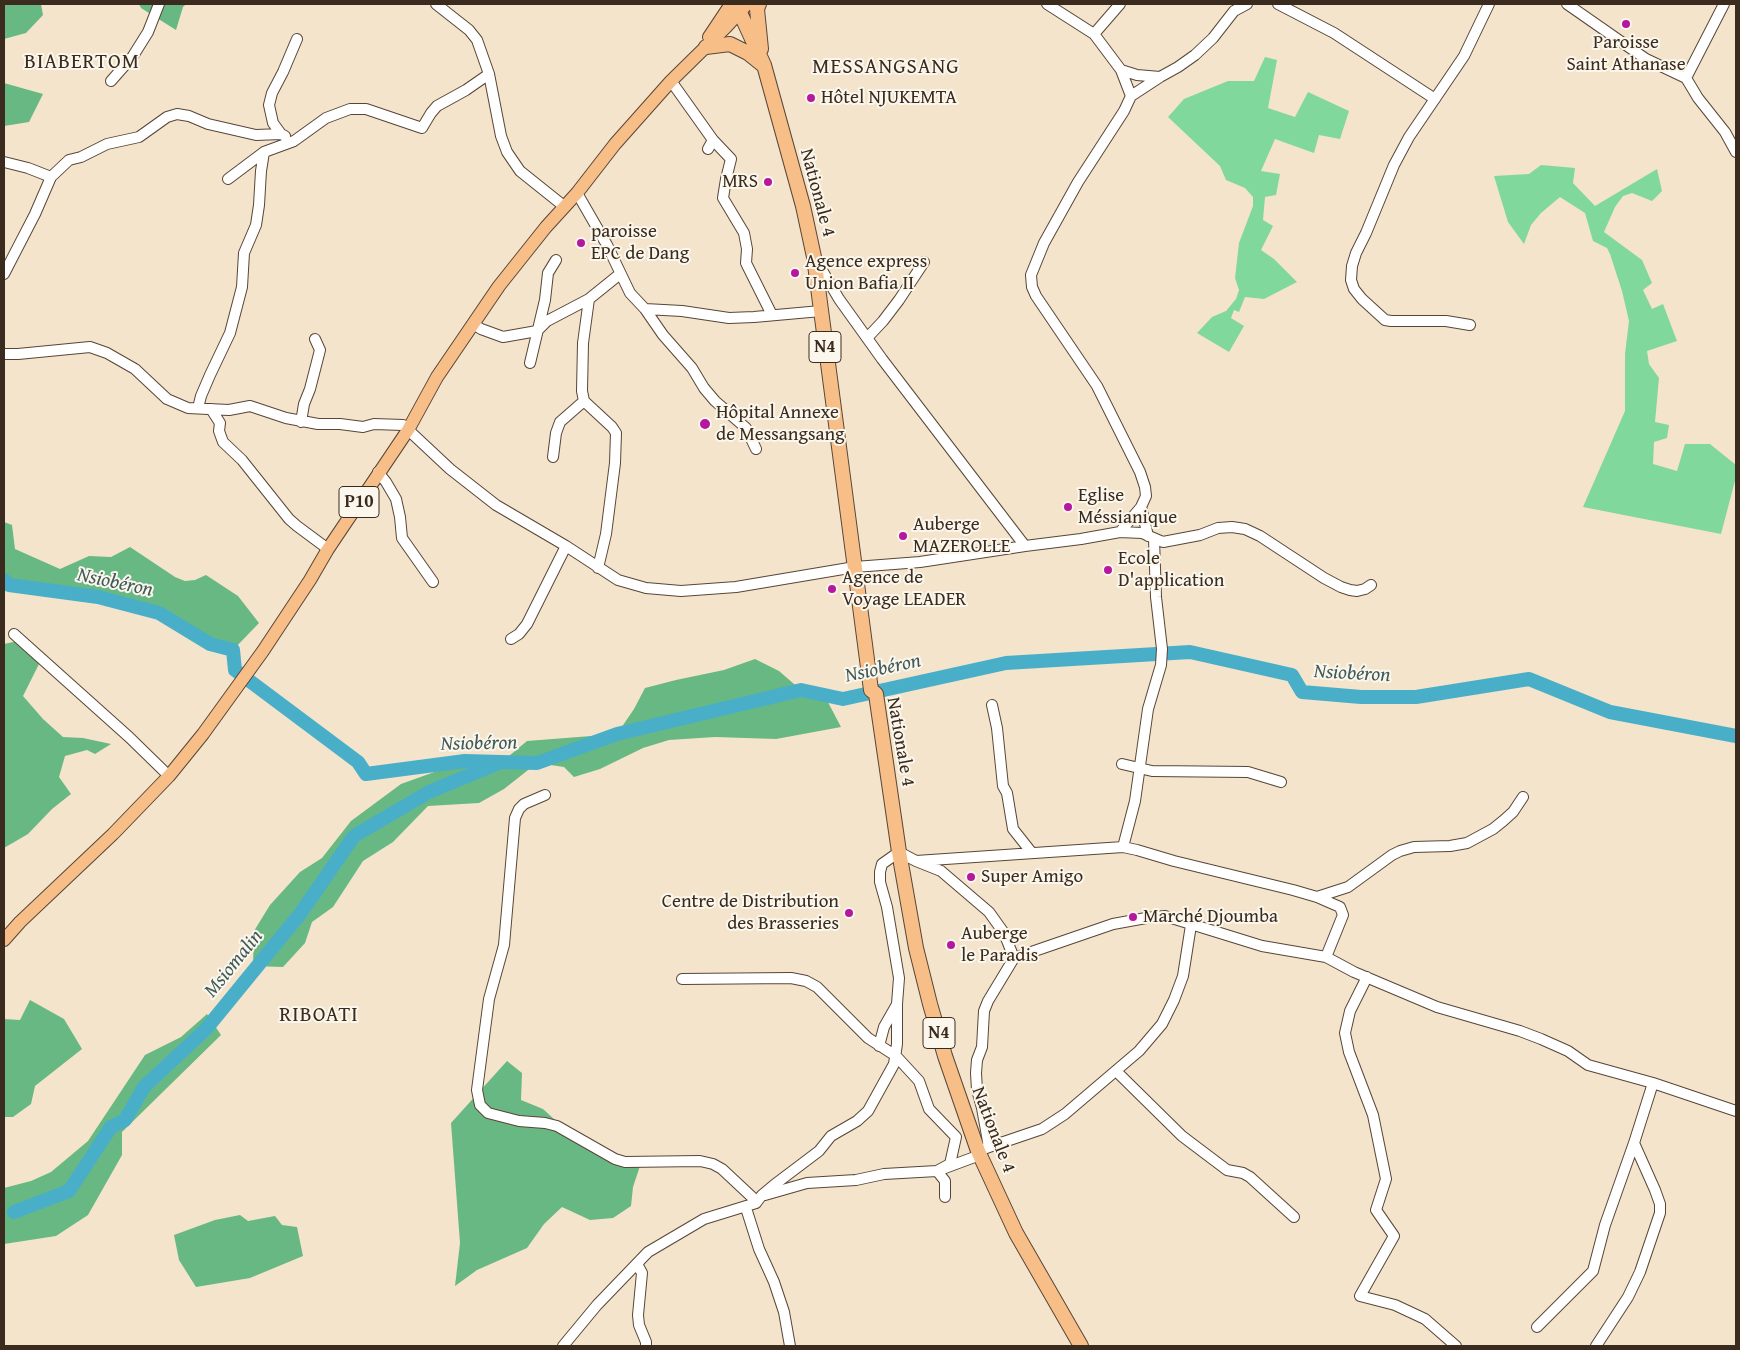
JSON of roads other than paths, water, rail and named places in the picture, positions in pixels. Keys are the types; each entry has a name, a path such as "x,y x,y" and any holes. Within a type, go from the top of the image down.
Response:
{"highway":[{"path":"759,4 757,9 763,62"},
{"name":"Nationale 4","path":"739,6 763,62 814,257 873,692 916,948 930,1004 945,1056 1016,1233 1079,1346"},
{"path":"703,50 730,44 763,62"}],"main road":[{"name":"P10","path":"4,940 20,922 113,834 169,776 203,734 263,651 310,580 378,472 408,430 437,377 499,286 577,193 615,144 671,81 703,50 739,6"}],"street":[{"path":"111,81 133,56 148,32 159,4"},
{"path":"436,4 474,35 481,48 489,74 501,136 507,152 520,171 565,206"},
{"path":"1047,4 1094,34 1121,70 1131,96"},
{"path":"1094,34 1120,4"},
{"path":"1120,532 1141,507 1146,496 1146,487 1093,380 1036,296 1032,287 1031,275 1044,243 1078,182 1128,104 1131,96 1195,55 1213,38 1234,10 1247,4"},
{"path":"1278,4 1334,33 1435,99"},
{"path":"1470,325 1446,321 1385,320 1362,299 1354,289 1351,280 1352,266 1356,253 1394,165 1409,137 1464,56 1489,4"},
{"path":"1567,4 1646,59 1686,78 1736,152"},
{"path":"1686,78 1724,4"},
{"path":"294,141 281,134 273,123 269,105 272,93 297,39"},
{"path":"1121,70 1137,75 1160,77"},
{"path":"228,179 264,152 294,141 326,118 350,109 366,109 422,128 430,113 437,106 489,74"},
{"path":"671,81 711,144 731,159 723,198 744,233 747,249 746,263 772,315"},
{"path":"4,274 35,214 51,177 69,160 81,157 107,144 139,137 167,118 177,114 189,116 208,124 256,135 281,134"},
{"path":"198,408 210,374 230,333 242,287 244,253 256,225 264,152"},
{"path":"4,162 28,168 51,177"},
{"path":"577,193 607,245 630,293 692,368 704,388 715,401 746,428 756,449"},
{"path":"814,257 840,299 923,415 1025,546"},
{"path":"530,363 545,300 548,273 556,260"},
{"path":"867,338 899,300 924,262"},
{"path":"473,324 503,337 537,331 547,322 589,299 620,274"},
{"path":"589,299 583,343 582,391 584,401 616,433 606,534 598,568"},
{"path":"645,309 682,311 729,318 821,311"},
{"path":"301,422 304,404 320,350 316,339"},
{"path":"4,354 90,347 107,353 135,369 167,399 188,408 229,410 250,406 301,422 363,427 374,424 403,425 470,486 496,505 566,546 618,580 635,586 663,591 736,587 855,568 920,562 1120,532 1142,533 1162,542 1226,527 1245,529 1260,536 1341,587 1357,591 1371,585"},
{"path":"553,456 556,432 560,422 584,401"},
{"path":"211,409 220,423"},
{"path":"229,410 220,423 219,431 223,442 242,460 293,523 328,549"},
{"path":"378,472 396,499 402,538 433,582"},
{"path":"1123,847 1135,801 1148,709 1161,666 1162,649 1151,537 1141,507"},
{"path":"511,639 519,634 527,624 566,546"},
{"path":"14,634 129,737 169,776"},
{"path":"992,706 997,728 1002,786 1007,793 1013,829 1032,853"},
{"path":"1122,764 1152,771 1248,772 1281,782"},
{"path":"545,795 524,804 519,809 515,818 504,945 490,999 477,1090 480,1105 488,1113 519,1121 557,1126 614,1159 626,1162 700,1161 713,1164 722,1169 753,1198 759,1199 807,1182 856,1180 884,1174 936,1171 982,1151 1042,1129 1065,1114 1139,1051 1162,1024 1183,976 1191,925"},
{"path":"1317,897 1348,887 1400,851 1414,847 1450,846 1467,843 1503,821 1513,812 1523,797"},
{"path":"916,861 1123,847 1317,897 1340,907 1343,915 1326,957"},
{"path":"566,1346 597,1305 657,1246 704,1219 746,1208 810,1159 831,1136 868,1111 886,1079 896,1056 899,978 888,907 880,882 882,864 899,852 941,871 989,912 1004,933 1014,958"},
{"path":"982,1151 976,1082 977,1060 982,1047 984,1011 1014,958 1113,924 1165,916 1262,946 1326,957 1437,1007 1542,1039 1568,1051 1588,1065 1653,1083 1736,1111"},
{"path":"1367,977 1350,1011 1345,1033 1349,1052 1373,1116 1386,1180 1376,1210 1394,1236 1360,1296 1395,1304 1425,1319 1456,1346"},
{"path":"682,979 791,978 806,981 817,988 868,1038 896,1056 919,1081 930,1108 956,1137 950,1164 936,1171"},
{"path":"879,1046 884,1027 897,1004"},
{"path":"1116,1071 1182,1136 1227,1170 1250,1177 1294,1217"},
{"path":"1537,1326 1593,1271 1604,1225 1634,1143 1653,1083"},
{"path":"1596,1346 1628,1297 1640,1272 1660,1213 1660,1204 1655,1190 1634,1143"},
{"path":"936,1171 945,1180 945,1197"},
{"path":"746,1208 759,1249 777,1290 784,1312 790,1346"},
{"path":"637,1264 642,1273 638,1315 639,1325 646,1346"}],"waterway":[{"name":"Nsiobéron","path":"4,580 9,585 98,597 159,613 210,644 233,650 235,670 358,762 366,774 465,761 537,763 617,734 801,690 843,699 1006,663 1190,652 1292,675 1302,692 1361,697 1416,697 1529,679 1610,712 1736,736"},
{"name":"Msiomalin","path":"14,1212 69,1191 111,1127 125,1120 144,1087 206,1029 300,914 354,836 429,792 496,764"}],"place":[{"name":"Paroisse Saint Athanase","path":"1626,24"},
{"name":"Hôtel NJUKEMTA","path":"811,98"},
{"name":"MRS","path":"768,182"},
{"name":"paroisse EPC de Dang","path":"581,243"},
{"name":"Agence express Union Bafia II","path":"795,273"},
{"name":"Hôpital Annexe de Messangsang","path":"705,424"},
{"name":"Eglise Méssianique","path":"1068,507"},
{"name":"Auberge MAZEROLLE","path":"903,536"},
{"name":"Ecole D'application","path":"1108,570"},
{"name":"Agence de Voyage LEADER","path":"832,589"},
{"name":"Super Amigo","path":"971,877"},
{"name":"Centre de Distribution des Brasseries","path":"849,913"},
{"name":"Marché Djoumba","path":"1133,917"},
{"name":"Auberge le Paradis","path":"951,945"}],"district":[{"name":"BIABERTOM","path":"82,63"},
{"name":"MESSANGSANG","path":"886,68"},
{"name":"RIBOATI","path":"319,1016"}]}
